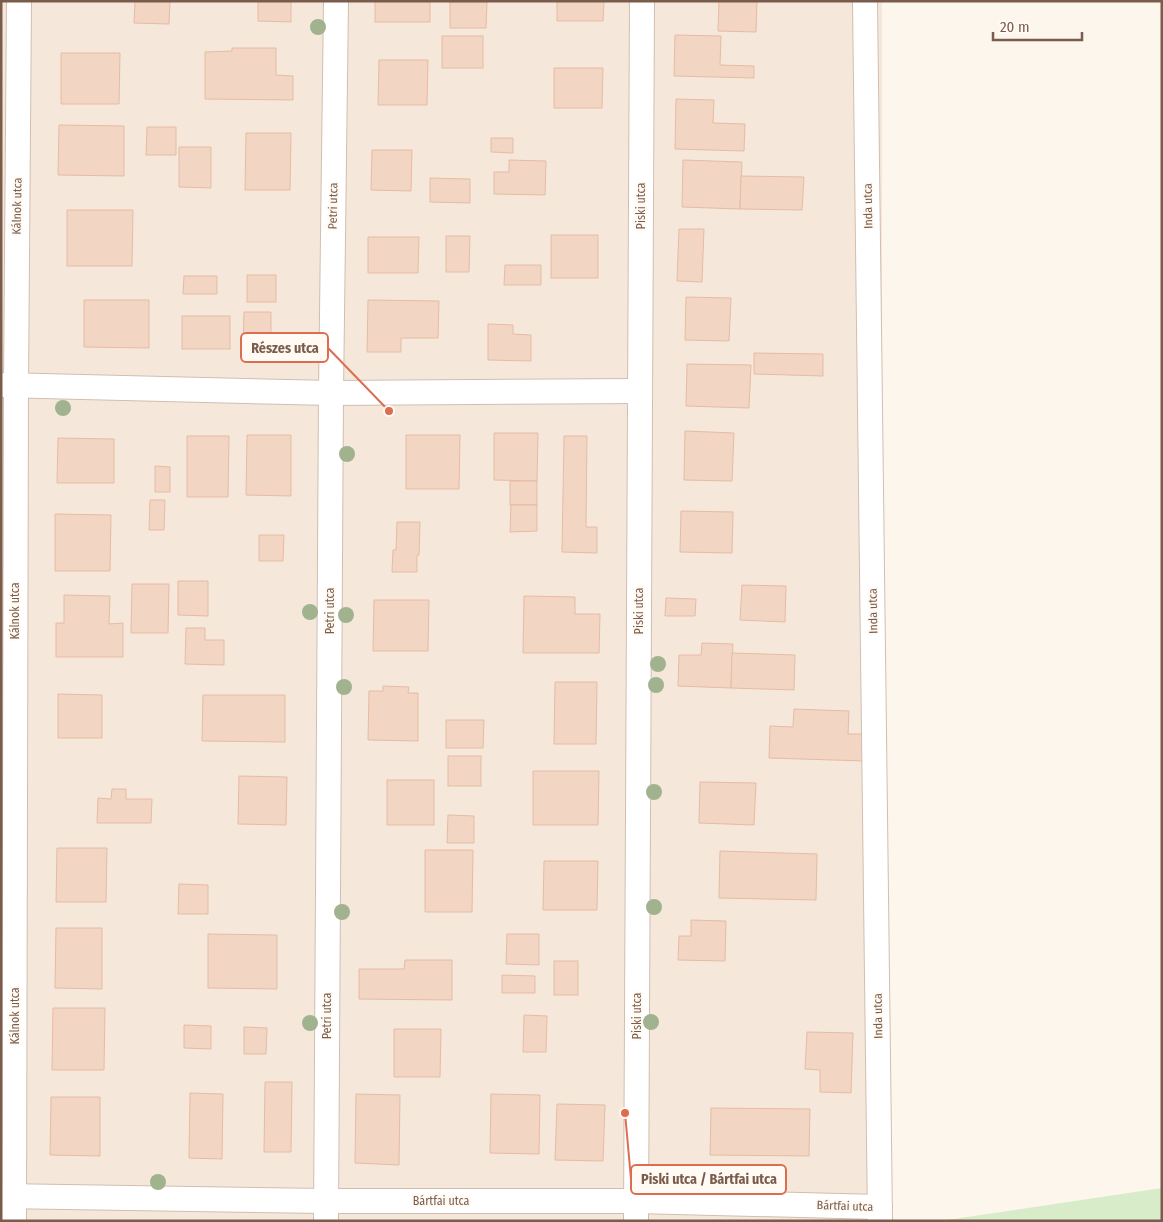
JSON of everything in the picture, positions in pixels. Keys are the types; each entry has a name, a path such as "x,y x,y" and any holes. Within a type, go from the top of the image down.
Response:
{"street":[{"name":"Kálnok utca","path":"14,1221 8,1196 8,385 19,1"},
{"name":"Petri utca","path":"326,1211 331,392 336,1"},
{"name":"Piski utca","path":"636,1211 642,1"},
{"name":"Inda utca","path":"866,1 880,1214"},
{"path":"8,385 331,392 640,392"},
{"name":"Bártfai utca","path":"8,1196 326,1211 636,1211 880,1214"}],"shaded area":[{"path":"1,1 882,1 882,1221 1,1221"}],"green space":[{"path":"1162,1188 1162,1221 940,1221"}],"building":[{"path":"135,1 170,1 169,24 134,23"},
{"path":"258,1 291,1 291,22 258,21"},
{"path":"375,1 430,1 430,22 375,22"},
{"path":"557,1 604,1 603,21 557,21"},
{"path":"719,1 757,1 756,32 718,31"},
{"path":"450,2 487,2 486,28 450,28"},
{"path":"675,35 721,36 720,65 754,66 754,78 674,76"},
{"path":"442,36 483,36 483,68 442,68"},
{"path":"232,48 276,48 276,75 293,76 293,100 205,99 205,52 232,51"},
{"path":"61,53 120,53 119,104 61,104"},
{"path":"379,60 428,60 427,105 378,105"},
{"path":"554,68 603,68 602,108 554,108"},
{"path":"676,99 714,100 713,123 745,124 744,151 675,149"},
{"path":"59,125 124,126 124,176 58,175"},
{"path":"147,127 176,127 176,155 146,155"},
{"path":"246,133 291,133 290,190 245,190"},
{"path":"491,138 513,138 513,153 491,152"},
{"path":"179,147 211,147 211,188 179,187"},
{"path":"372,150 412,150 411,191 371,190"},
{"path":"509,160 546,161 545,195 494,194 494,172 509,172"},
{"path":"683,160 742,162 740,209 682,207"},
{"path":"741,176 804,177 802,210 740,209"},
{"path":"430,178 470,179 470,203 430,202"},
{"path":"67,210 133,210 132,266 67,266"},
{"path":"679,229 704,229 702,282 677,281"},
{"path":"551,235 598,235 598,278 551,278"},
{"path":"446,236 470,236 469,272 446,272"},
{"path":"368,237 419,237 418,273 368,273"},
{"path":"505,265 541,265 541,285 504,285"},
{"path":"247,275 276,275 276,302 247,302"},
{"path":"184,276 217,276 217,294 183,294"},
{"path":"686,297 731,298 729,341 685,340"},
{"path":"84,300 149,300 149,348 84,347"},
{"path":"368,300 439,301 438,338 401,338 401,352 367,352"},
{"path":"244,312 271,312 271,348 243,348"},
{"path":"182,316 230,316 230,349 182,349"},
{"path":"488,324 513,325 513,334 531,335 531,361 488,360"},
{"path":"754,353 823,354 823,376 754,374"},
{"path":"687,364 751,365 749,408 686,406"},
{"path":"685,431 734,433 732,481 684,480"},
{"path":"494,433 538,433 537,481 494,480"},
{"path":"247,435 291,435 291,496 246,495"},
{"path":"406,435 460,435 459,489 406,489"},
{"path":"187,436 229,436 228,497 187,497"},
{"path":"564,436 587,436 586,527 597,527 597,553 562,552"},
{"path":"58,438 114,439 114,483 57,483"},
{"path":"155,466 170,467 170,492 155,492"},
{"path":"510,481 537,481 537,505 510,505"},
{"path":"150,500 165,500 164,530 149,530"},
{"path":"511,505 537,505 537,531 510,532"},
{"path":"681,511 733,512 732,553 680,552"},
{"path":"55,514 111,515 110,571 55,571"},
{"path":"397,522 420,522 417,572 392,572 393,550 396,550"},
{"path":"259,535 284,535 283,561 259,561"},
{"path":"178,581 208,581 208,616 178,615"},
{"path":"132,584 169,584 168,633 131,633"},
{"path":"742,585 786,586 785,622 740,620"},
{"path":"64,595 110,596 109,624 123,623 123,657 56,657 56,623 64,623"},
{"path":"524,596 575,597 575,614 600,614 599,653 523,653"},
{"path":"666,598 696,599 695,616 665,616"},
{"path":"374,600 429,600 428,651 373,651"},
{"path":"186,628 205,628 205,640 224,640 224,665 185,664"},
{"path":"702,643 733,644 731,688 678,686 679,655 701,655"},
{"path":"732,653 795,655 794,690 731,688"},
{"path":"555,682 597,682 596,744 554,744"},
{"path":"383,686 409,687 408,693 418,693 418,741 368,740 369,691 383,691"},
{"path":"58,694 102,695 102,738 58,738"},
{"path":"203,695 285,695 285,742 202,741"},
{"path":"794,709 849,711 848,734 866,734 865,761 769,758 770,726 793,727"},
{"path":"446,720 484,720 483,748 446,748"},
{"path":"448,756 481,756 481,786 448,786"},
{"path":"533,771 599,771 598,825 533,825"},
{"path":"239,776 287,777 286,825 238,824"},
{"path":"387,780 434,780 434,825 387,825"},
{"path":"700,782 756,783 754,825 699,823"},
{"path":"112,789 126,789 126,799 152,799 151,823 97,823 98,798 111,799"},
{"path":"448,815 474,816 474,843 447,843"},
{"path":"57,848 107,848 106,902 56,902"},
{"path":"425,850 473,850 472,912 425,912"},
{"path":"720,851 817,854 816,900 719,898"},
{"path":"544,861 598,861 597,910 543,910"},
{"path":"179,884 208,885 208,914 178,914"},
{"path":"691,920 726,921 725,961 678,960 679,936 691,936"},
{"path":"56,928 102,928 102,989 55,988"},
{"path":"208,934 277,935 277,989 208,988"},
{"path":"507,934 539,934 539,965 506,964"},
{"path":"405,960 452,960 452,1000 359,999 359,969 404,969"},
{"path":"554,961 578,961 578,995 554,995"},
{"path":"502,975 535,976 535,993 502,993"},
{"path":"53,1008 105,1008 104,1070 52,1070"},
{"path":"524,1015 547,1016 546,1052 523,1052"},
{"path":"184,1025 211,1026 211,1049 184,1048"},
{"path":"244,1027 267,1028 266,1054 244,1054"},
{"path":"394,1029 441,1029 440,1077 394,1077"},
{"path":"807,1032 853,1033 851,1093 820,1092 820,1070 805,1069"},
{"path":"265,1082 292,1082 291,1152 264,1152"},
{"path":"190,1093 223,1094 222,1159 189,1158"},
{"path":"356,1094 400,1095 399,1165 355,1163"},
{"path":"491,1094 540,1095 539,1154 490,1153"},
{"path":"51,1097 100,1097 100,1156 50,1155"},
{"path":"557,1104 605,1105 603,1161 555,1160"},
{"path":"711,1108 810,1109 809,1156 710,1155"}],"place":[{"name":"Részes utca","path":"389,411"},
{"name":"Piski utca / Bártfai utca","path":"625,1113"}]}
